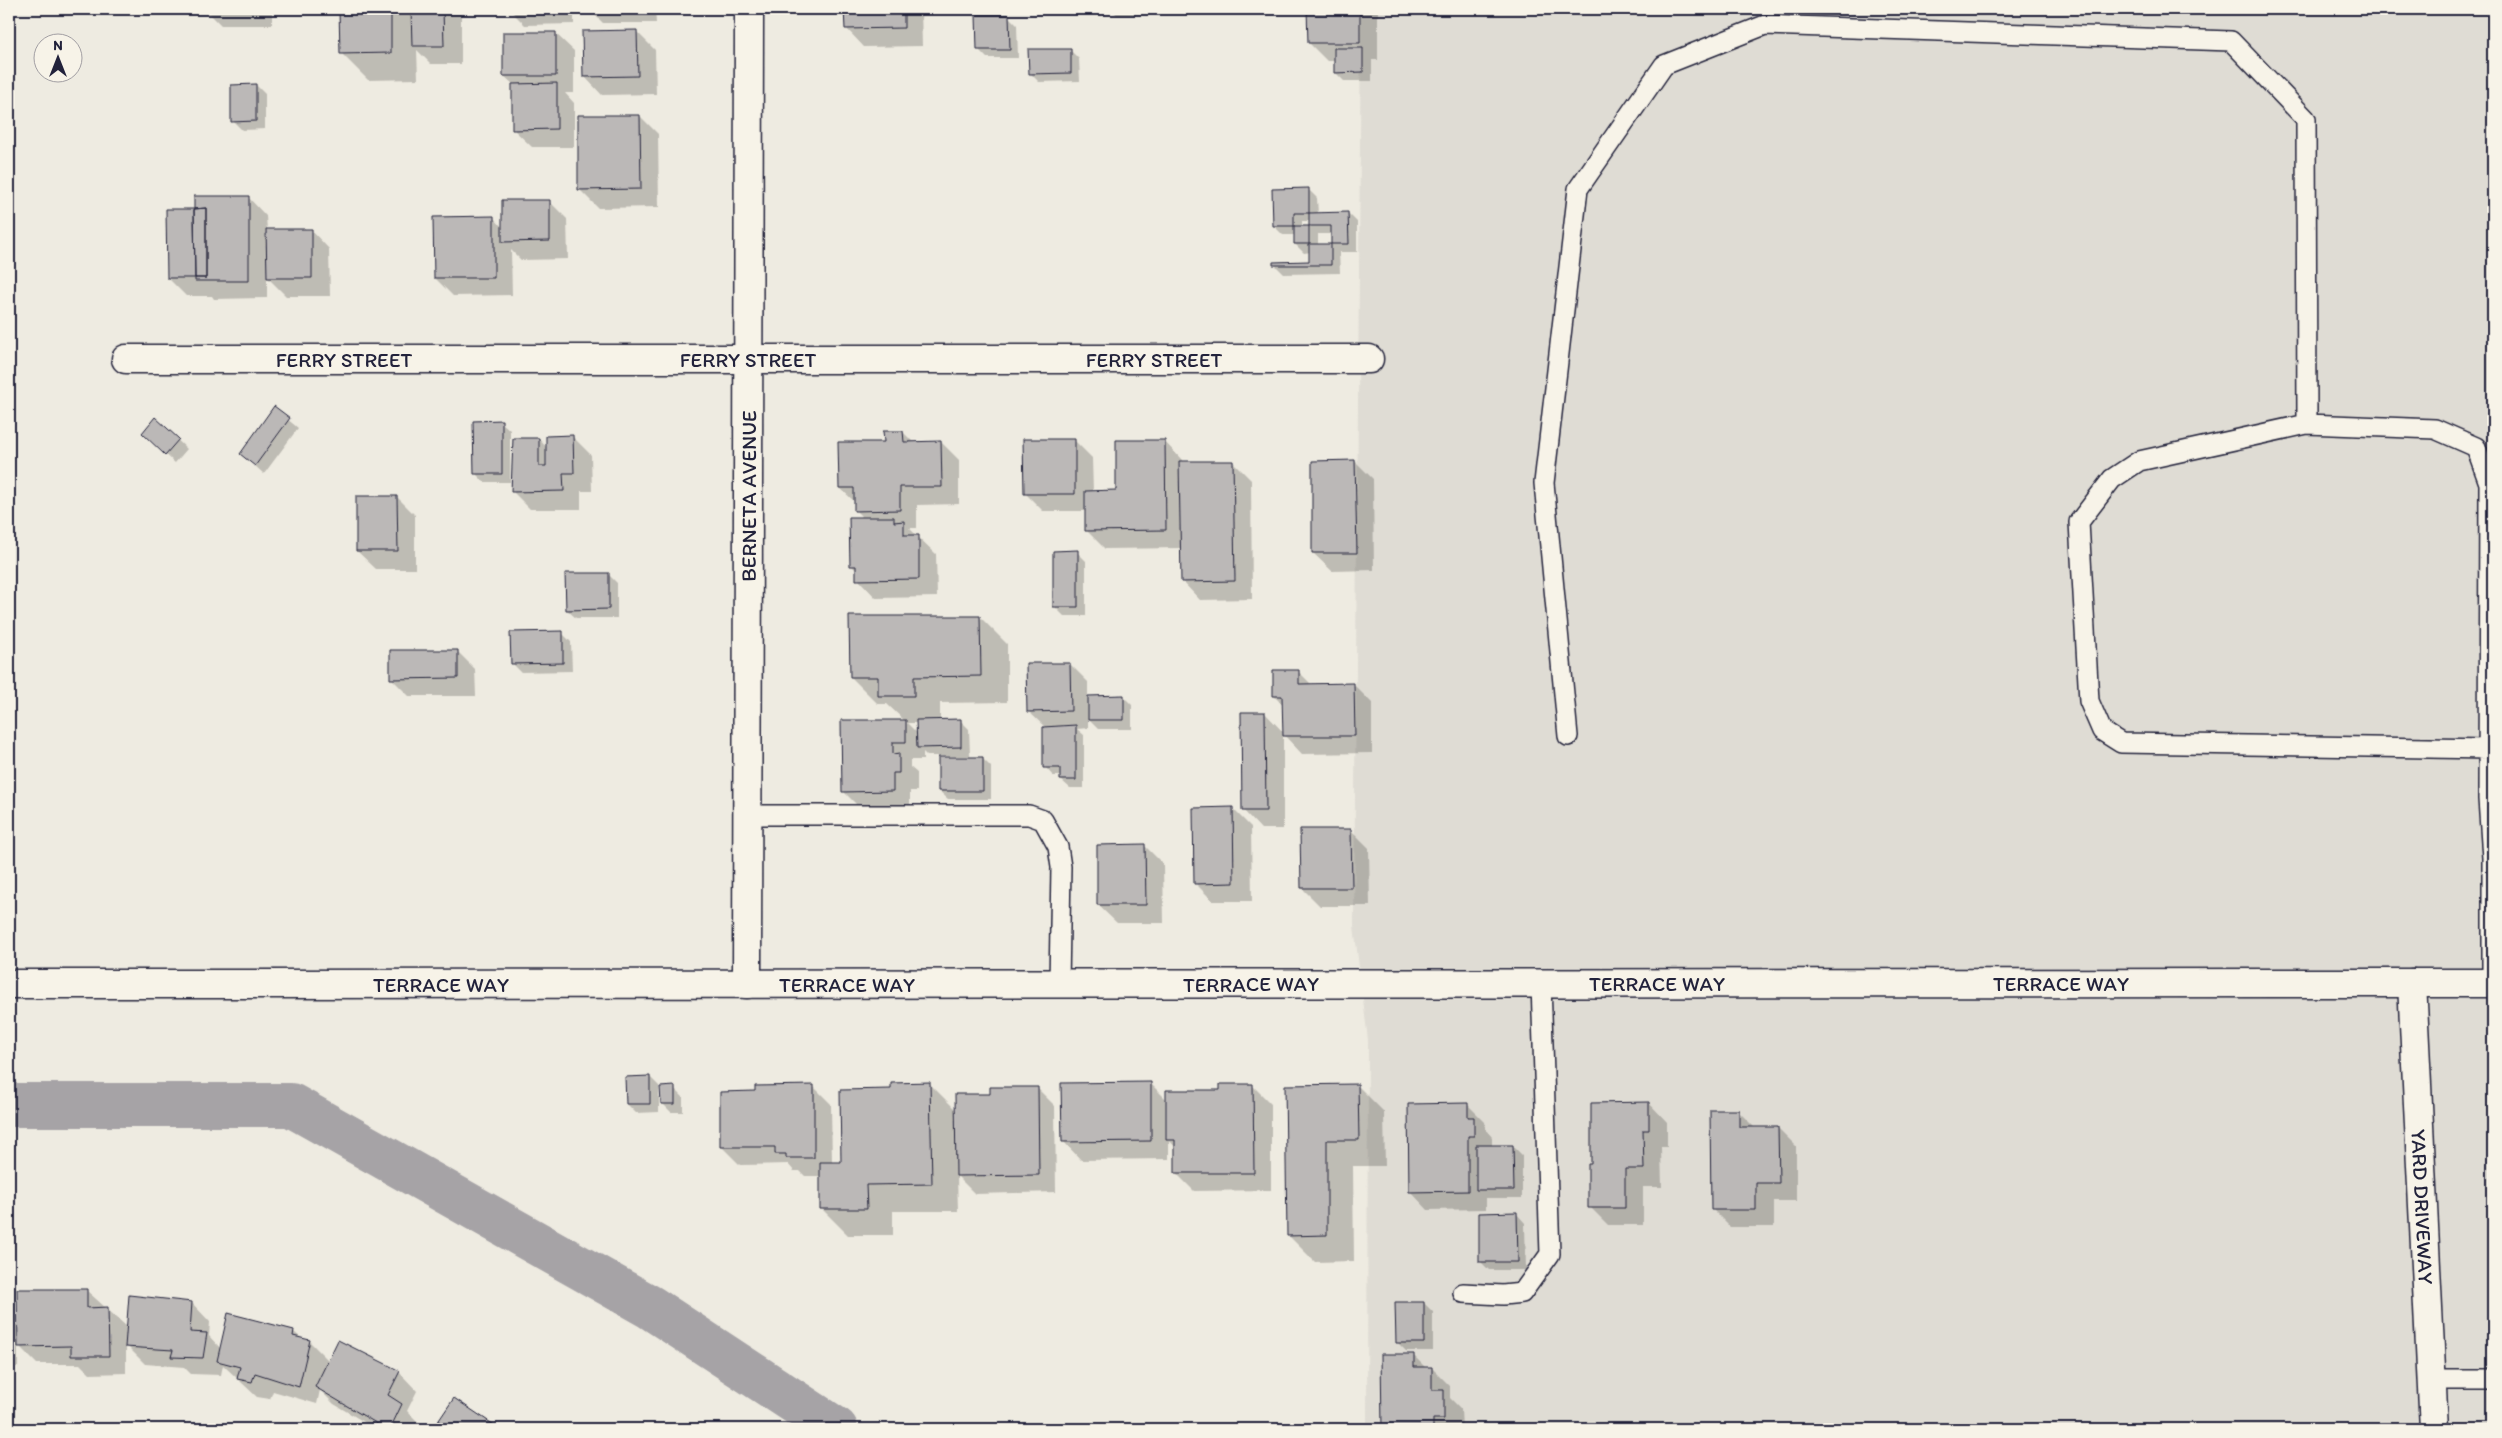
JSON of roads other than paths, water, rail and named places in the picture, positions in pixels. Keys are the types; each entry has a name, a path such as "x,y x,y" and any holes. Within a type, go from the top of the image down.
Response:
{"street":[{"name":"BERNETA AVENUE","path":"747,984 749,9"},
{"name":"FERRY STREET","path":"126,359 1370,359"},
{"name":"YARD DRIVEWAY","path":"2412,983 2434,1429"},
{"name":"TERRACE WAY","path":"9,984 2492,983"}],"lane":[{"path":"1568,736 1544,483 1578,189 1664,65 1765,25 2231,41 2306,119 2307,424"},
{"path":"2488,749 2121,743 2102,731 2089,701 2078,522 2112,479 2139,461 2307,424 2435,429 2476,447 2489,483 2488,799 2492,858 2492,983"},
{"path":"747,815 1029,815 1043,820 1058,846 1061,867 1059,984"},
{"path":"1463,1293 1503,1295 1522,1293 1550,1254 1541,984"},
{"path":"2431,1380 2493,1380"}],"waterway":[{"path":"9,1105 291,1105 650,1307 836,1429"}]}
